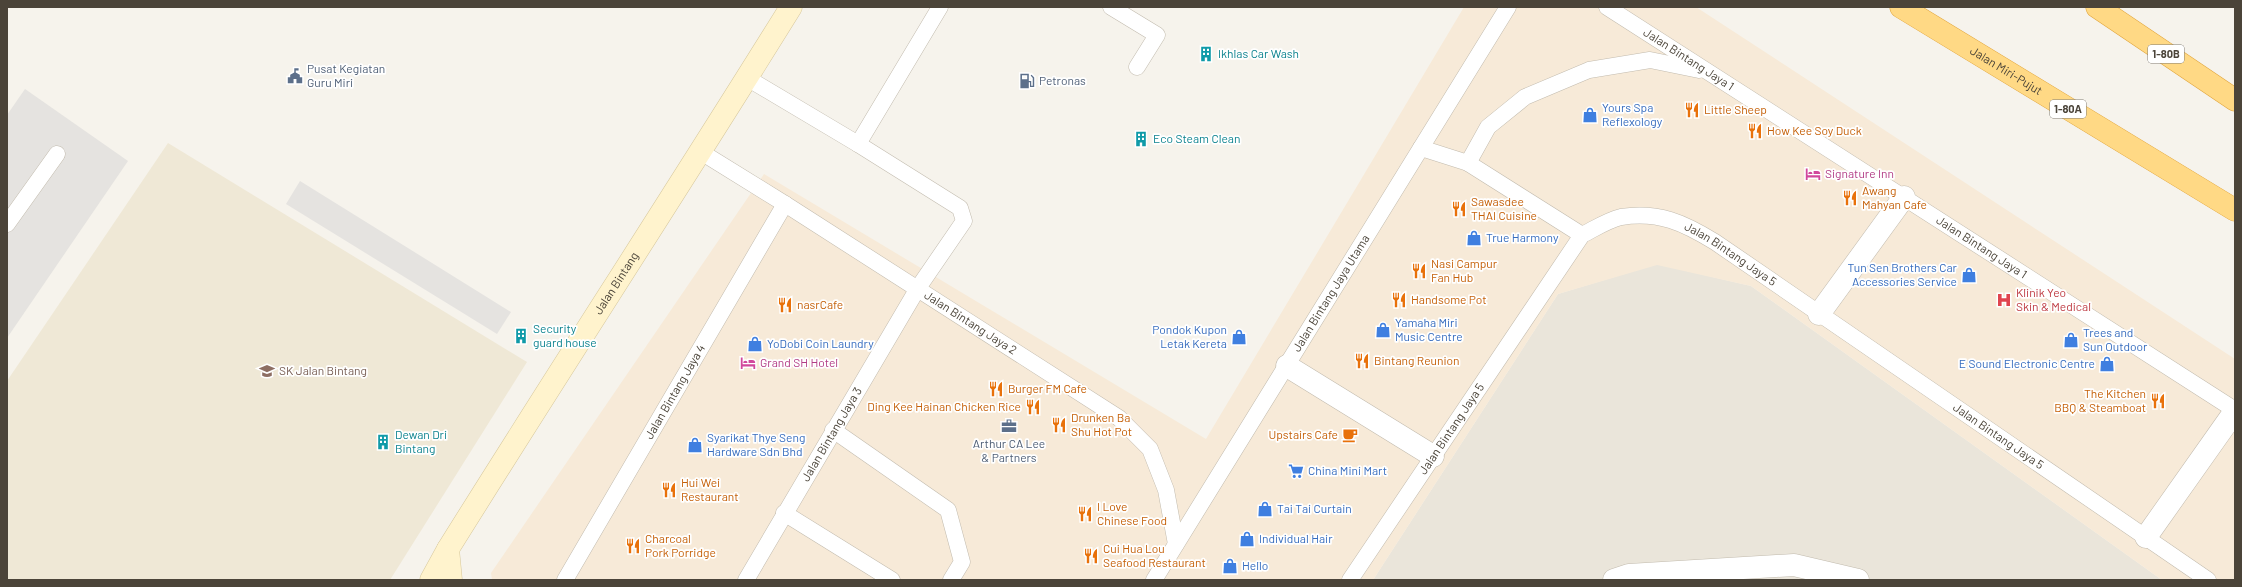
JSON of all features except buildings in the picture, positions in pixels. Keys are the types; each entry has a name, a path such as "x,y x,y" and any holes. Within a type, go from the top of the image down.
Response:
{"highway":[{"name":"Jalan Miri-Pujut","path":"1901,7 2235,210"},
{"name":"1-80B","path":"2097,7 2235,100"}],"main road":[{"name":"Jalan Bintang","path":"431,580 448,549 579,338 701,152 791,7"},
{"path":"448,549 451,580"}],"street":[{"path":"1819,314 1904,197"},
{"path":"1287,366 1433,456"},
{"path":"2146,537 2235,410"},
{"path":"1614,580 1629,575 1794,565 1858,580"}],"lane":[{"path":"747,78 858,144 940,7"},
{"path":"1110,7 1157,35 1137,67"},
{"name":"Jalan Bintang Jaya Utama","path":"1154,580 1508,7"},
{"name":"Jalan Bintang Jaya 1","path":"1607,7 2235,410"},
{"path":"1468,163 1488,127 1524,97 1589,70 1650,60 1709,72"},
{"name":"Jalan Bintang Jaya 3","path":"746,580 918,288 964,221 960,208 858,144"},
{"path":"1421,148 1468,163 1582,235"},
{"name":"Jalan Bintang Jaya 2","path":"701,152 918,288 1119,418 1150,449 1166,490 1176,544"},
{"path":"7,224 57,154"},
{"name":"Jalan Bintang Jaya 4","path":"565,580 785,204"},
{"name":"Jalan Bintang Jaya 5","path":"1350,580 1582,235 1620,217 1648,216 1669,218 1714,242 2208,580"},
{"path":"833,430 948,510 962,562 951,580"},
{"path":"784,514 892,580"}],"shaded area":[{"path":"1464,7 1696,7 2235,359 2235,580 2162,580 1751,286 1657,265 1558,294 1373,580 492,580 491,573 764,174 1206,439"},
{"path":"25,89 128,161 7,338 7,115"},
{"name":"SK Jalan Bintang","path":"168,143 527,362 390,580 7,580 7,381"},
{"path":"300,181 511,312 497,334 286,204"},
{"path":"1657,264 1751,286 2162,580 1373,580 1558,294"}],"place":[{"name":"Ikhlas Car Wash","path":"1206,54"},
{"name":"Pusat Kegiatan Guru Miri","path":"295,76"},
{"name":"Petronas","path":"1027,81"},
{"name":"Little Sheep","path":"1692,110"},
{"name":"Yours Spa Reflexology","path":"1590,115"},
{"name":"How Kee Soy Duck","path":"1755,131"},
{"name":"Eco Steam Clean","path":"1141,139"},
{"name":"Signature Inn","path":"1813,174"},
{"name":"Awang Mahyan Cafe","path":"1850,198"},
{"name":"Sawasdee THAI Cuisine","path":"1459,209"},
{"name":"True Harmony","path":"1474,238"},
{"name":"Nasi Campur Fan Hub","path":"1419,271"},
{"name":"Tun Sen Brothers Car Accessories Service","path":"1969,275"},
{"name":"Handsome Pot","path":"1399,300"},
{"name":"Klinik Yeo Skin & Medical","path":"2004,300"},
{"name":"nasrCafe","path":"785,305"},
{"name":"Yamaha Miri Music Centre","path":"1383,330"},
{"name":"Security guard house","path":"521,336"},
{"name":"Pondok Kupon Letak Kereta","path":"1239,337"},
{"name":"Trees and Sun Outdoor","path":"2071,340"},
{"name":"YoDobi Coin Laundry","path":"755,344"},
{"name":"Bintang Reunion","path":"1362,361"},
{"name":"Grand SH Hotel","path":"748,363"},
{"name":"E Sound Electronic Centre","path":"2107,364"},
{"name":"SK Jalan Bintang","path":"267,371"},
{"name":"Burger FM Cafe","path":"996,389"},
{"name":"The Kitchen BBQ & Steamboat","path":"2158,401"},
{"name":"Ding Kee Hainan Chicken Rice","path":"1033,407"},
{"name":"Drunken Ba Shu Hot Pot","path":"1059,425"},
{"name":"Arthur CA Lee & Partners","path":"1009,426"},
{"name":"Upstairs Cafe","path":"1350,435"},
{"name":"Dewan Dri Bintang","path":"383,442"},
{"name":"Syarikat Thye Seng Hardware Sdn Bhd","path":"695,445"},
{"name":"China Mini Mart","path":"1296,471"},
{"name":"Hui Wei Restaurant","path":"669,490"},
{"name":"Tai Tai Curtain","path":"1265,509"},
{"name":"I Love Chinese Food","path":"1085,514"},
{"name":"Individual Hair","path":"1247,539"},
{"name":"Charcoal Pork Porridge","path":"633,546"},
{"name":"Cui Hua Lou Seafood Restaurant","path":"1091,556"},
{"name":"Hello","path":"1230,566"}]}
